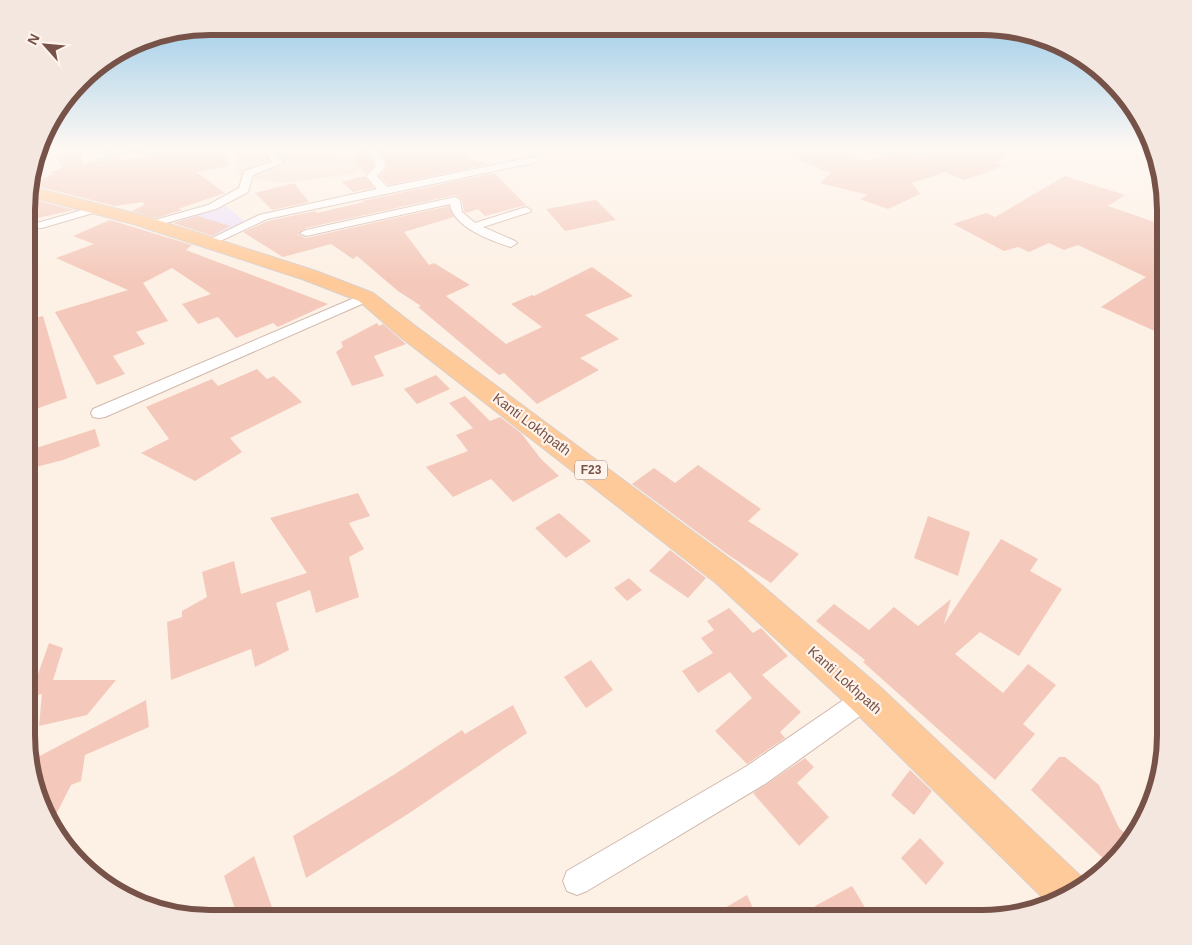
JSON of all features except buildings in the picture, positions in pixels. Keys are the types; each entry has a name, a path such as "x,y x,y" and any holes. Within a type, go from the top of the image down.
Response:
{"main road":[{"name":"Kanti Lokhpath","path":"36,193 152,224 210,242 366,297 406,330 727,574 866,698 1065,889"}],"street":[{"path":"152,224 212,207 242,191"},
{"path":"210,242 263,217 379,191"},
{"path":"409,191 430,192 455,200 457,213 473,227 511,243"},
{"path":"306,233 433,191"},
{"path":"35,225 42,225 96,209"},
{"path":"473,227 526,210"},
{"path":"99,413 366,297"},
{"path":"577,881 756,775 866,698"}],"shaded area":[{"path":"225,205 245,222 215,235 176,222 196,212"}]}
